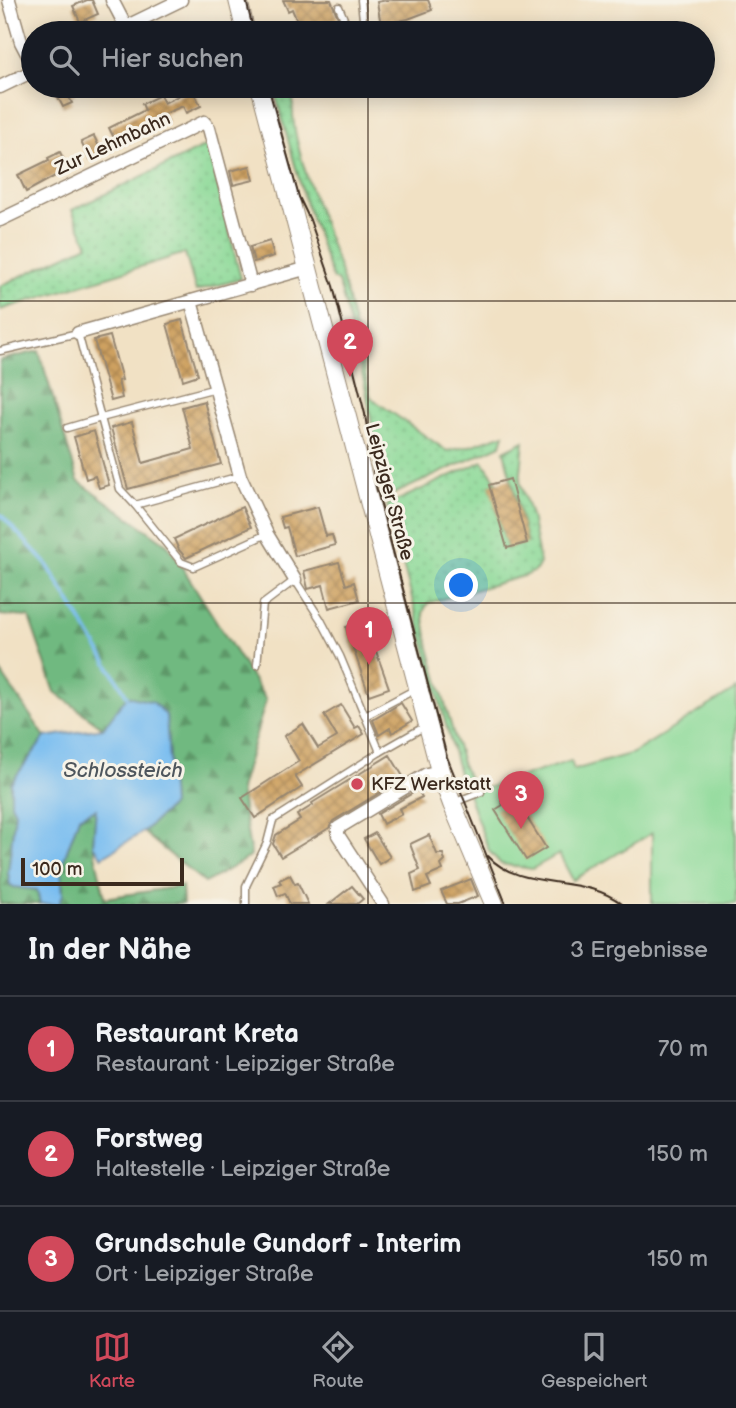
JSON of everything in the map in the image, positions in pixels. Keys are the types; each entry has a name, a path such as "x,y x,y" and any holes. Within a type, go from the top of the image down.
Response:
{"street":[{"path":"9,0 21,42"},
{"path":"112,0 123,21"},
{"path":"138,21 181,0"},
{"path":"237,0 243,21"},
{"path":"0,87 21,77"},
{"name":"Leipziger Straße","path":"263,98 440,771 494,904"},
{"name":"Zur Lehmbahn","path":"0,220 204,122 209,128 251,285"},
{"path":"78,332 227,293 308,268"},
{"path":"191,301 240,476 267,534 295,580"},
{"path":"383,904 338,835 338,828 427,774 440,771"}],"lane":[{"path":"361,0 363,21"},
{"path":"339,7 346,21"},
{"path":"0,351 78,332 120,489 181,562 194,567 267,534"},
{"path":"67,428 216,388"},
{"path":"135,505 240,476"},
{"path":"257,666 263,604 295,580 340,656 380,752"},
{"path":"365,716 419,688"},
{"path":"247,904 246,886 267,843 273,820 380,752 430,727"},
{"path":"452,804 481,792"}],"green space":[{"path":"276,98 294,98 294,122 299,148 341,274 371,398 447,451 504,434 501,445 385,498 366,390 341,290 337,280 333,280 304,197"},
{"path":"208,145 241,279 196,291 185,253 0,310 0,286 88,245 72,210"},
{"path":"39,351 78,481 168,545 266,700 240,789 251,856 205,883 143,832 172,805 166,715 103,728 55,692 29,617 0,615 0,360"},
{"path":"524,441 520,482 531,516 540,563 536,570 527,575 428,603 423,612 429,648 463,767 469,778 461,781 387,505 483,461 497,483 490,485 507,548 527,543 504,451"},
{"path":"0,671 45,737 11,783 11,804 15,812 8,873 10,885 37,890 40,904 0,904"},
{"path":"736,689 736,904 652,904 652,833 573,880 559,854 532,869 501,864 489,851 468,794 571,761 574,770 633,753"},
{"path":"96,808 93,845 105,898 182,886 183,904 59,904 63,895 61,869 79,817"}],"water":[{"name":"Schlossteich","path":"127,696 153,702 166,715 172,805 143,832 102,857 93,845 96,809 79,817 61,868 63,895 59,904 40,904 37,890 10,885 8,873 15,812 11,804 11,783 45,737 103,728"}],"building":[{"path":"92,0 98,14 80,21 73,6"},
{"path":"283,0 331,0 339,21 297,21 292,9 288,11"},
{"path":"428,0 432,10 399,21 380,21 377,2"},
{"path":"58,98 70,98 72,103 63,107"},
{"path":"154,98 162,98 164,103 174,98 197,98 201,106 186,113 183,106 164,114 168,122 118,146 109,128 145,110 142,104"},
{"path":"94,136 102,153 89,159 81,142"},
{"path":"60,152 68,169 26,192 18,175"},
{"path":"250,166 254,180 233,185 230,171"},
{"path":"270,241 274,256 254,262 250,247"},
{"path":"182,320 198,375 183,380 167,324"},
{"path":"110,336 122,380 118,381 122,398 111,401 94,340"},
{"path":"204,401 221,464 128,489 111,428 132,422 143,463 193,449 182,407"},
{"path":"94,431 109,485 99,488 95,476 86,479 74,437"},
{"path":"510,479 527,543 507,548 489,485"},
{"path":"242,507 251,527 186,558 179,550 174,539"},
{"path":"318,507 326,536 332,535 335,545 295,556 287,527 283,528 280,517"},
{"path":"339,562 346,585 354,582 359,600 329,608 323,585 308,589 304,571"},
{"path":"365,620 389,688 369,695 346,627"},
{"path":"401,703 412,721 392,733 390,728 379,735 373,720"},
{"path":"341,705 355,728 359,726 364,734 295,776 302,787 255,818 242,798 299,761 284,736 303,724 318,748 337,737 324,715"},
{"path":"390,755 404,778 333,821 329,828 281,857 273,844 276,835 300,820 297,815"},
{"path":"418,790 422,797 399,809 402,814 383,824 378,814"},
{"path":"512,794 546,848 526,860 495,810 503,805 501,801"},
{"path":"375,833 390,857 379,864 364,839"},
{"path":"429,835 437,854 443,854 443,870 427,877 431,886 415,892 411,874 420,870 410,844"},
{"path":"290,875 295,884 298,883 308,904 290,904 285,893 278,896 274,886 281,883 279,880"},
{"path":"471,879 478,896 458,904 447,904 441,891"},
{"path":"352,886 363,899 357,904 329,904"}],"waterway":[{"path":"0,514 46,563 127,696"}],"tram line":[{"path":"246,0 251,21"},
{"path":"271,98 299,197 333,286 365,414 375,482 447,757 506,904"},
{"path":"488,856 501,867 517,874 590,888 622,904"}],"place":[{"name":"Forstweg","path":"350,377"},
{"name":"Restaurant Kreta","path":"369,665"},
{"name":"KFZ Werkstatt","path":"357,784"},
{"name":"Grundschule Gundorf - Interim","path":"521,829"}]}
